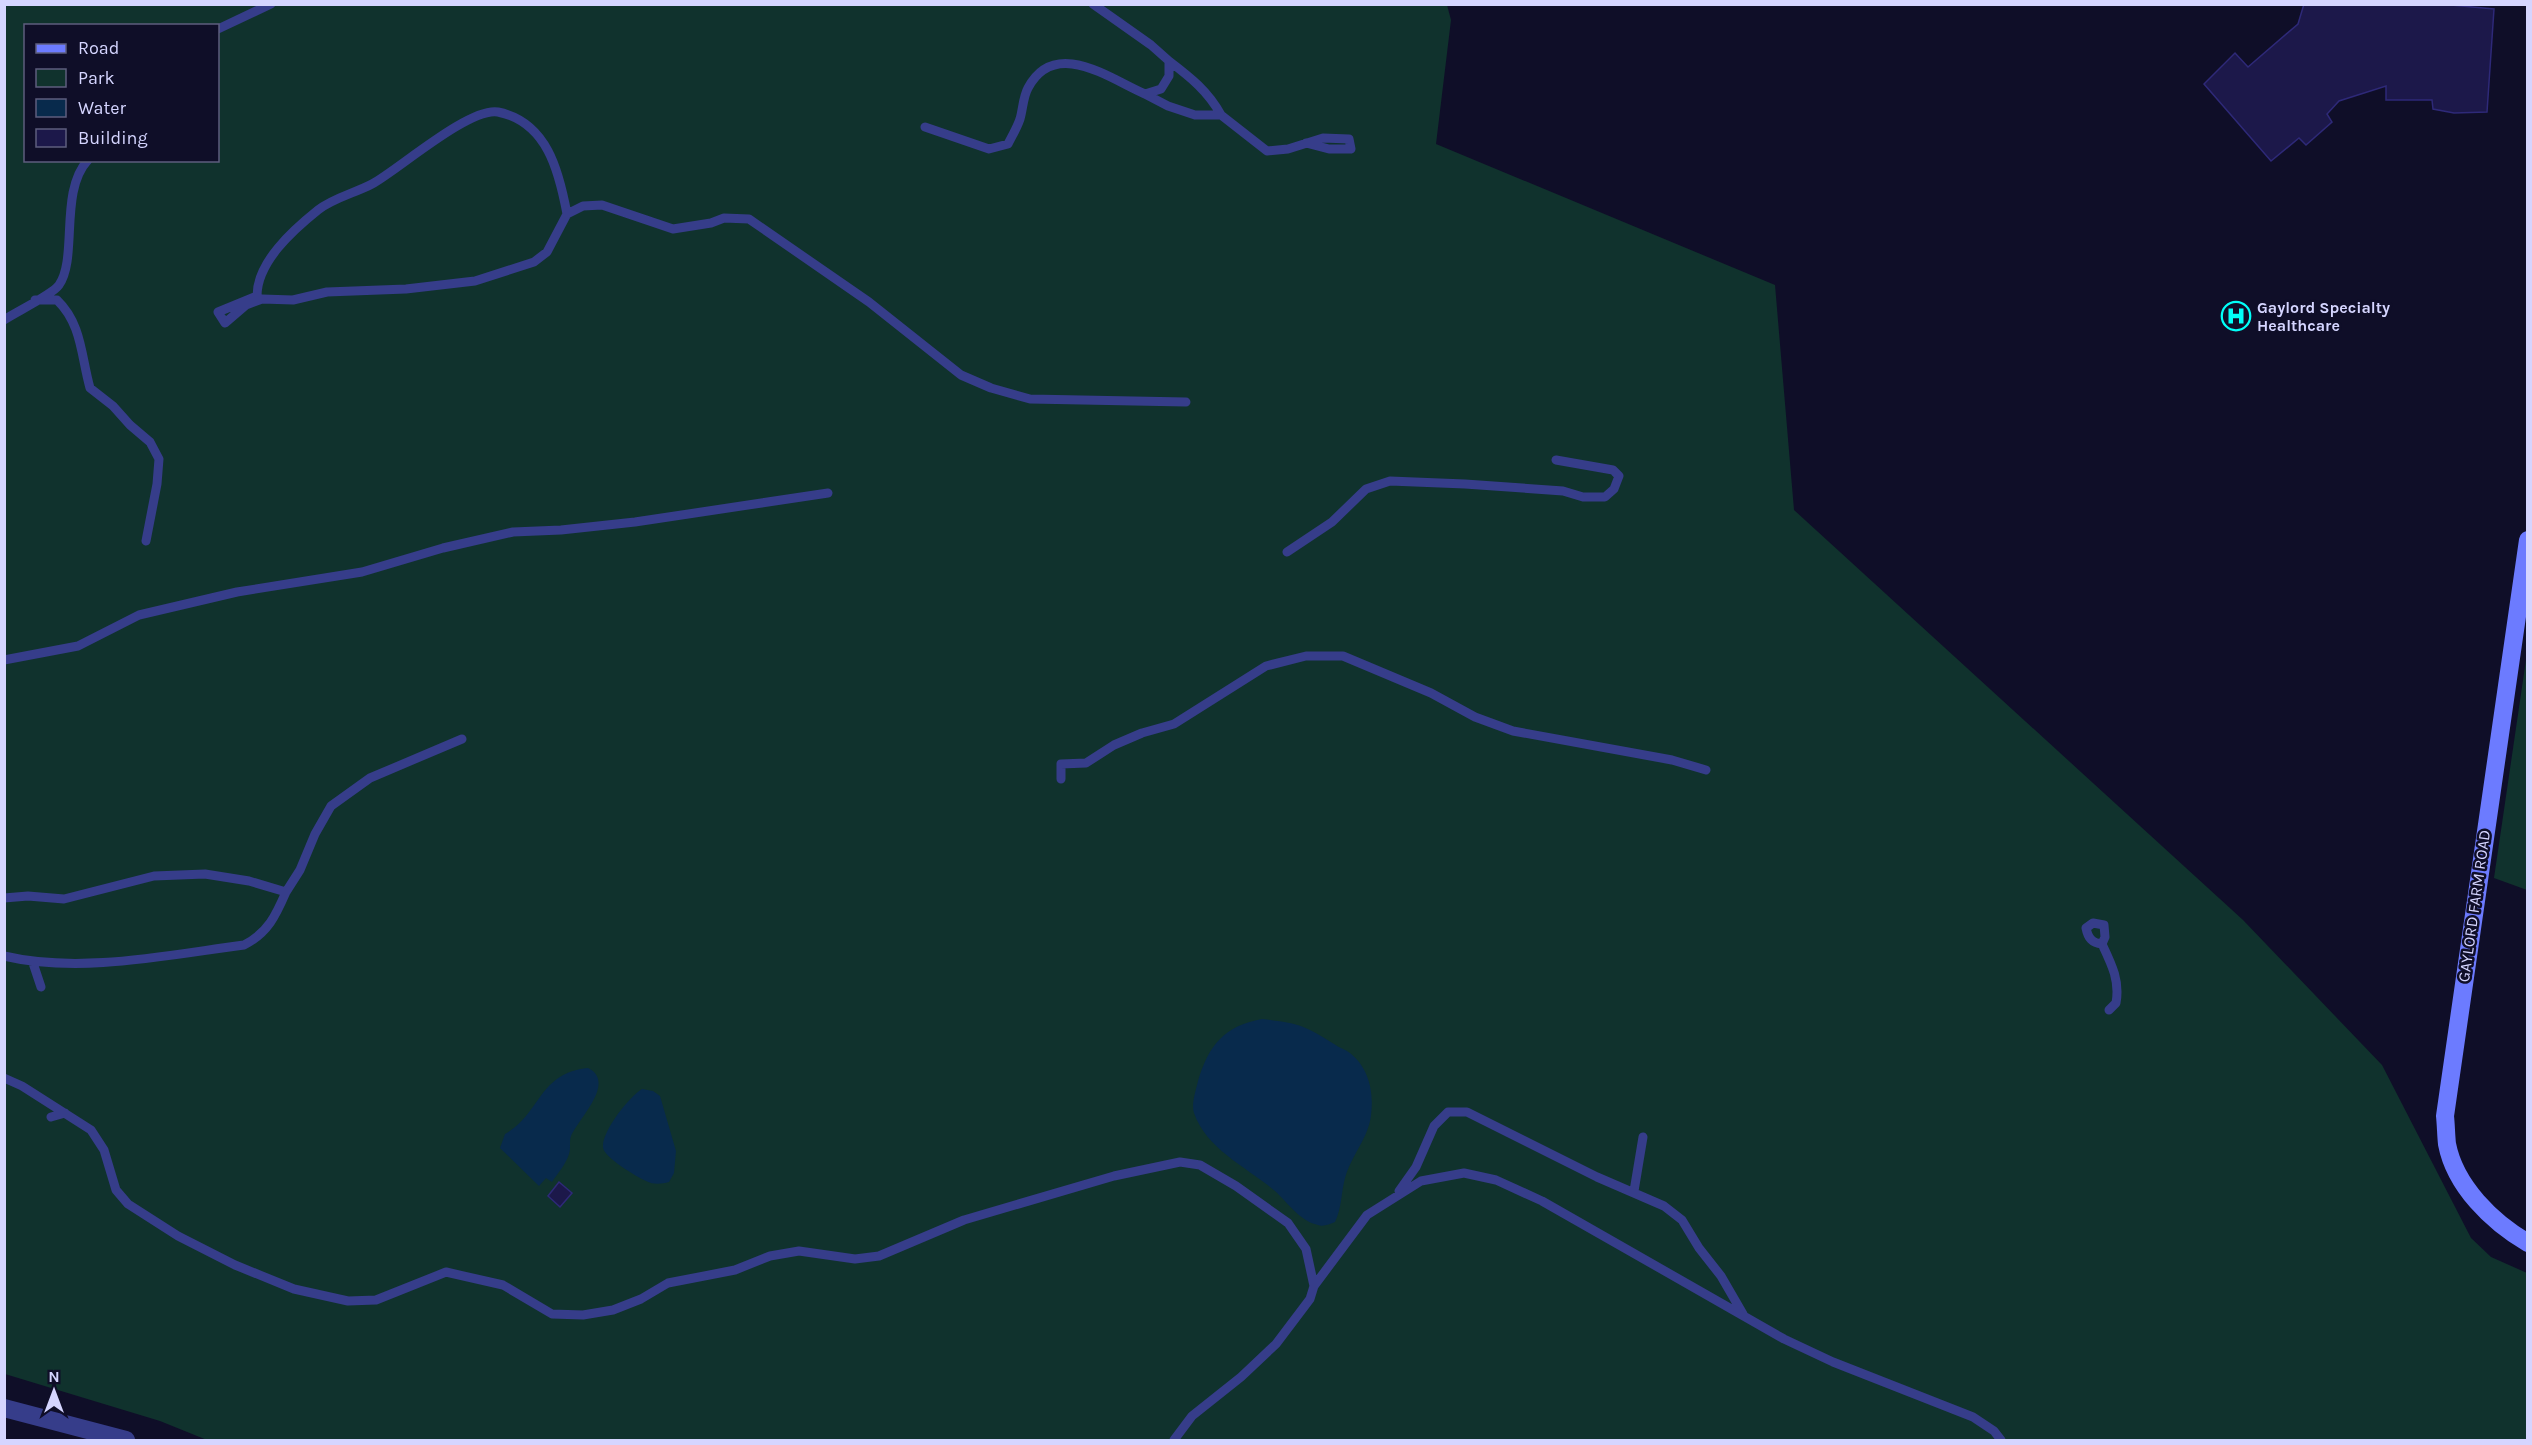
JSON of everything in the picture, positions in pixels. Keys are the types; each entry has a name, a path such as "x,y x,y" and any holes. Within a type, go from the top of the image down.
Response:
{"street":[{"name":"GAYLORD FARM ROAD","path":"2528,540 2445,1116 2447,1145 2458,1175 2481,1207 2511,1233 2528,1243"},
{"path":"4,1408 126,1440"}],"lane":[{"path":"219,29 271,4"},
{"path":"1093,4 1151,45 1168,61 1196,81 1213,100 1221,114 1267,151 1288,149 1306,143"},
{"path":"1145,94 1161,89 1169,76 1168,61"},
{"path":"925,127 989,149 1008,144 1019,122 1028,88 1044,68 1061,63 1085,65 1168,106 1196,114 1221,114"},
{"path":"567,214 560,176 545,144 525,122 495,112 464,122 374,183 320,208 270,257 257,285 257,296 218,312 225,322 246,305 262,299 293,300 327,292 406,289 475,281 534,262 547,252 567,214 583,206 602,204 673,229 711,223 724,218 749,219 869,302 961,375 991,388 1030,399 1186,402"},
{"path":"86,162 73,195 66,265 59,285 66,309 83,347 90,388 113,406 150,442 159,459 147,541"},
{"path":"4,320 59,285"},
{"path":"35,300 57,300 66,309"},
{"path":"1287,552 1332,522 1366,489 1390,481 1465,484 1563,492 1583,497 1605,497 1614,489 1619,476 1613,470 1556,460"},
{"path":"4,660 78,646 139,615 237,592 362,572 442,548 513,532 635,522 828,493"},
{"path":"1061,779 1061,764 1086,763 1123,741 1174,724 1266,666 1306,656 1343,656 1431,693 1475,717 1513,730 1672,760 1706,770"},
{"path":"4,956 33,963 78,964 244,945 258,938 274,921 286,892 300,870 315,834 331,806 370,778 462,739"},
{"path":"4,898 28,896 64,899 154,876 205,874 249,881 286,892"},
{"path":"2102,944 2114,969 2118,990 2116,1004 2109,1010"},
{"path":"33,963 41,987"},
{"path":"4,1078 22,1086 91,1130 104,1150 116,1191 128,1204 178,1236 235,1265 294,1289 348,1301 376,1300 446,1272 503,1285 552,1314 583,1315 641,1299 668,1283 735,1270 770,1256 799,1251 855,1259 879,1256 964,1220 1114,1176 1180,1162 1200,1165 1236,1186 1288,1223 1306,1249 1314,1286"},
{"path":"1396,1195 1416,1167 1434,1126 1448,1112 1467,1112 1597,1177 1634,1191 1664,1206 1682,1220 1699,1248 1721,1276 1745,1317"},
{"path":"51,1118 65,1113"},
{"path":"1634,1191 1643,1137"},
{"path":"1174,1440 1192,1416 1241,1377 1276,1344 1310,1299 1314,1286 1367,1215 1421,1180 1464,1173 1496,1180 1542,1201 1745,1317 1833,1362 1973,1417 1994,1431 2001,1440"}],"green space":[{"path":"4,5 1447,5 1451,20 1436,144 1775,285 1794,510 2243,920 2382,1065 2471,1238 2491,1257 2527,1273 2527,1440 207,1440 160,1421 5,1374"},
{"path":"2527,653 2527,890 2494,878"}],"water":[{"path":"1262,1019 1308,1029 1350,1053 1362,1066 1369,1081 1372,1098 1370,1123 1348,1170 1335,1222 1322,1226 1300,1216 1275,1191 1218,1148 1200,1126 1194,1113 1193,1101 1198,1081 1213,1047 1228,1032 1249,1022"},
{"path":"588,1068 596,1074 599,1082 593,1101 571,1136 570,1152 564,1165 552,1182 546,1178 539,1186 500,1148 505,1134 517,1126 541,1095 559,1078 572,1071"},
{"path":"642,1089 653,1091 660,1096 676,1151 674,1173 669,1182 655,1184 642,1179 614,1161 604,1151 604,1140 611,1124 630,1099"}],"building":[{"path":"2304,4 2440,4 2494,9 2487,112 2454,113 2433,109 2432,100 2386,100 2386,86 2339,101 2327,114 2332,122 2306,145 2299,138 2271,161 2204,84 2235,53 2248,67 2298,24"},
{"path":"559,1182 572,1193 560,1207 548,1196"}],"place":[{"name":"Gaylord Specialty Healthcare","path":"2236,316"}]}
